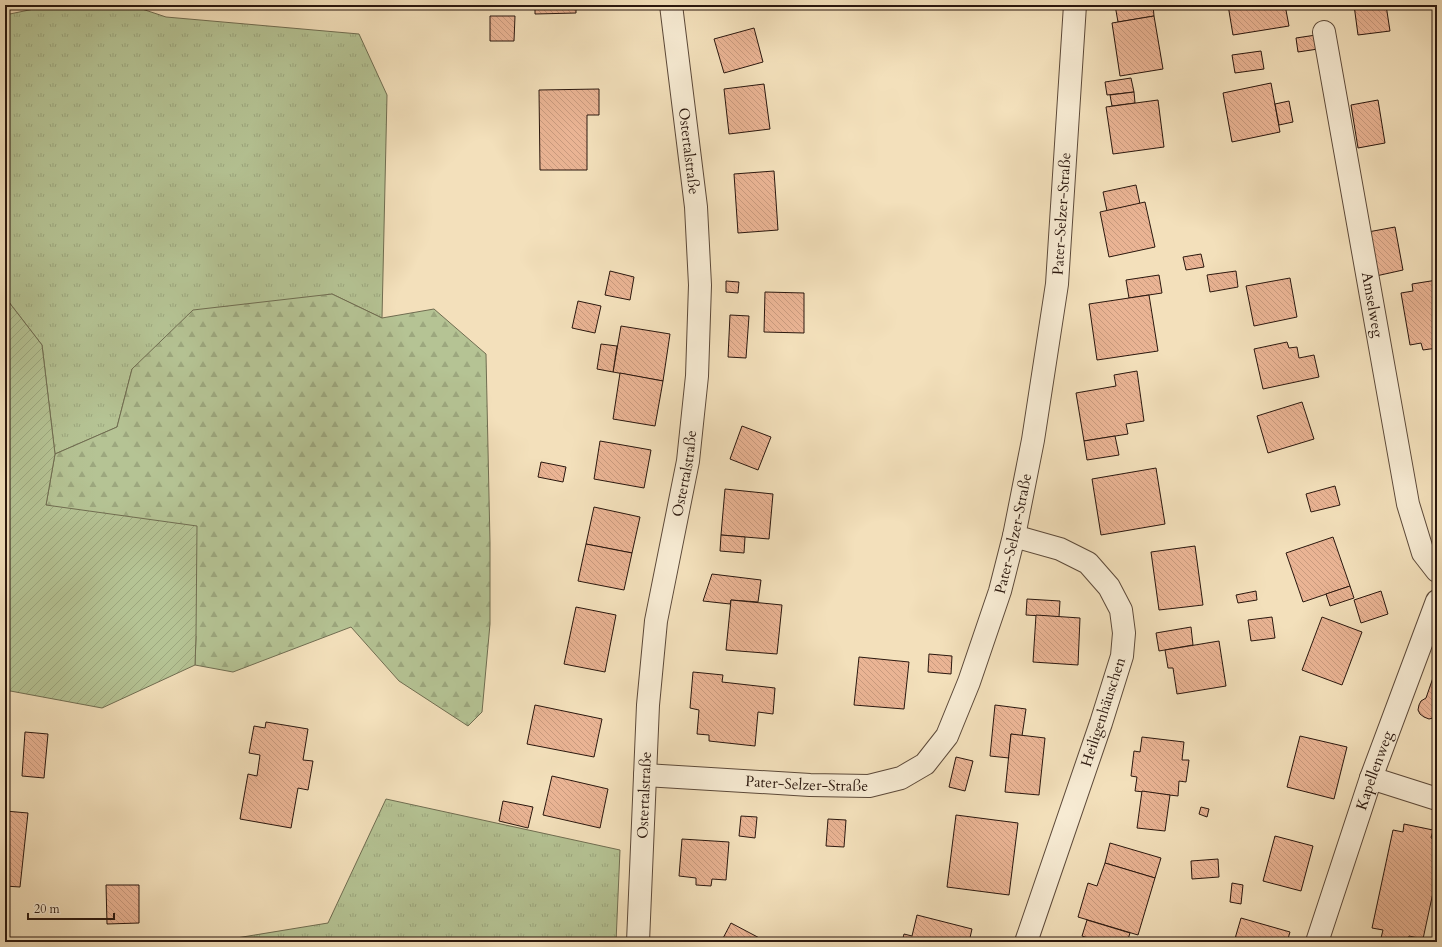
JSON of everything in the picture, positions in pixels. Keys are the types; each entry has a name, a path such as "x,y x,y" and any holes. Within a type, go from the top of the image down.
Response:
{"street":[{"name":"Ostertalstraße","path":"638,942 648,705 656,621 688,461 698,376 700,285 696,207 671,5"},
{"name":"Pater-Selzer-Straße","path":"645,775 810,785 869,786 900,778 925,764 947,736 969,682 1000,592 1014,536 1033,440 1057,284 1076,5"},
{"name":"Amselweg","path":"1324,32 1408,504 1423,553 1437,571"},
{"name":"Heiligenhäuschen","path":"1014,536 1060,549 1088,563 1109,587 1121,610 1124,633 1122,656 1101,723 1026,942"},
{"name":"Kapellenweg","path":"1317,942 1371,778 1437,601"},
{"path":"1371,778 1437,800"}],"green space":[{"path":"53,5 130,5 166,17 359,34 387,95 382,318 332,294 132,369 117,427 55,454 42,345 5,297 5,15"},
{"path":"332,294 382,318 434,309 486,354 490,624 482,712 468,726 399,681 351,627 233,672 195,665 196,636 46,505 55,454 117,427 132,369 193,310"},
{"path":"5,297 42,345 55,454 46,505 197,526 195,665 102,708 5,690"},
{"path":"386,799 620,850 616,942 212,942 328,923"}],"building":[{"path":"535,5 576,5 576,13 535,14"},
{"path":"1115,5 1153,5 1154,16 1118,22"},
{"path":"1228,5 1285,5 1289,26 1233,35"},
{"path":"1354,5 1386,5 1390,31 1358,35"},
{"path":"490,16 515,16 514,41 490,41"},
{"path":"1154,16 1163,69 1120,76 1112,23"},
{"path":"754,28 763,62 724,73 714,39"},
{"path":"1316,35 1318,49 1298,52 1296,38"},
{"path":"1261,51 1264,69 1235,73 1232,55"},
{"path":"1131,78 1134,92 1107,95 1105,82"},
{"path":"1271,83 1280,132 1232,142 1223,93"},
{"path":"764,84 770,129 729,134 724,89"},
{"path":"599,89 599,115 587,115 587,170 540,170 539,90"},
{"path":"1134,92 1135,103 1112,106 1110,95"},
{"path":"1158,100 1164,147 1113,154 1106,107"},
{"path":"1378,100 1385,143 1358,148 1351,105"},
{"path":"1289,101 1293,122 1279,125 1275,104"},
{"path":"774,171 778,230 738,233 734,174"},
{"path":"1136,185 1140,204 1107,211 1103,192"},
{"path":"1145,202 1155,247 1109,257 1100,212"},
{"path":"1395,227 1403,270 1376,276 1368,232"},
{"path":"1201,254 1204,267 1186,270 1183,257"},
{"path":"610,271 634,277 630,300 605,295"},
{"path":"1236,271 1238,287 1210,292 1207,275"},
{"path":"1159,275 1162,293 1129,298 1126,280"},
{"path":"1290,278 1297,317 1254,326 1246,286"},
{"path":"1437,280 1437,348 1423,350 1421,343 1410,345 1401,293 1413,291 1412,284"},
{"path":"726,281 739,282 738,293 726,292"},
{"path":"765,292 804,293 804,333 764,332"},
{"path":"1149,295 1158,351 1097,360 1089,304"},
{"path":"578,301 601,306 595,333 572,328"},
{"path":"730,315 749,316 746,358 728,357"},
{"path":"621,326 670,334 663,381 613,372"},
{"path":"1287,342 1289,348 1297,347 1299,358 1314,355 1319,377 1263,389 1254,349"},
{"path":"601,344 617,346 613,372 597,369"},
{"path":"1137,371 1144,421 1126,424 1128,434 1084,441 1076,393 1116,386 1114,375"},
{"path":"620,373 663,381 655,426 613,419"},
{"path":"1302,402 1314,439 1268,453 1257,416"},
{"path":"742,426 771,437 758,470 730,459"},
{"path":"1115,436 1119,455 1087,460 1084,441"},
{"path":"600,441 651,450 644,488 594,479"},
{"path":"541,462 566,467 563,482 538,477"},
{"path":"1156,468 1165,524 1101,535 1092,479"},
{"path":"1335,486 1340,505 1311,512 1306,494"},
{"path":"725,489 773,494 769,539 721,535"},
{"path":"594,507 640,517 632,553 586,544"},
{"path":"721,535 745,537 744,553 720,551"},
{"path":"1333,537 1350,586 1303,602 1286,553"},
{"path":"586,544 632,553 624,590 578,581"},
{"path":"1195,546 1203,605 1159,610 1151,552"},
{"path":"712,574 761,580 758,602 731,600 730,604 703,601"},
{"path":"1350,586 1354,598 1330,606 1326,594"},
{"path":"1256,591 1257,600 1238,603 1236,595"},
{"path":"1381,591 1388,614 1361,623 1354,600"},
{"path":"1027,599 1060,601 1059,617 1026,615"},
{"path":"731,600 782,605 777,654 726,650"},
{"path":"576,607 616,615 605,672 564,664"},
{"path":"1036,615 1080,618 1078,665 1033,662"},
{"path":"1272,617 1275,638 1251,641 1248,620"},
{"path":"1322,617 1362,632 1342,685 1302,670"},
{"path":"1191,627 1193,645 1159,651 1156,633"},
{"path":"1219,641 1226,686 1177,694 1173,668 1168,668 1165,650"},
{"path":"929,654 952,656 951,674 928,672"},
{"path":"859,657 909,662 904,709 854,705"},
{"path":"1436,669 1437,716 1429,719 1420,714 1418,710 1421,701 1426,698"},
{"path":"693,672 723,675 722,682 775,688 773,714 758,712 755,746 709,741 709,735 697,734 699,710 690,708"},
{"path":"535,705 602,719 594,757 527,744"},
{"path":"995,705 1026,709 1022,736 1011,734 1009,758 990,756"},
{"path":"266,722 308,729 303,760 313,761 308,790 298,788 291,828 240,819 248,774 257,776 260,755 249,753 254,726 265,728"},
{"path":"25,732 48,734 44,778 22,776"},
{"path":"1011,734 1045,738 1039,795 1005,792"},
{"path":"1300,736 1347,747 1334,799 1287,787"},
{"path":"1142,737 1184,742 1182,760 1189,760 1186,782 1179,781 1178,796 1135,791 1137,777 1131,776 1134,751 1140,752"},
{"path":"956,757 973,761 965,791 949,787"},
{"path":"552,776 608,789 600,828 543,815"},
{"path":"1142,791 1170,795 1165,831 1137,828"},
{"path":"503,801 533,807 528,828 499,821"},
{"path":"1201,807 1209,809 1207,817 1199,814"},
{"path":"5,811 28,813 20,887 5,886"},
{"path":"956,815 1018,823 1009,895 947,887"},
{"path":"741,816 757,817 755,838 739,836"},
{"path":"828,819 846,820 844,847 826,846"},
{"path":"1404,824 1433,830 1431,838 1437,840 1437,874 1423,939 1409,936 1407,942 1401,942 1381,938 1383,930 1372,928 1393,830 1403,832"},
{"path":"1275,836 1313,846 1301,891 1263,881"},
{"path":"682,839 729,842 726,880 712,879 711,886 696,885 696,878 679,876"},
{"path":"1110,843 1161,858 1155,878 1105,863"},
{"path":"1218,859 1219,877 1192,879 1191,861"},
{"path":"1105,863 1155,878 1138,935 1078,917 1088,883 1097,886"},
{"path":"1232,883 1243,885 1241,904 1230,902"},
{"path":"106,885 139,885 139,923 107,924"},
{"path":"917,915 972,929 969,942 902,942 904,934 912,936"},
{"path":"1241,918 1290,932 1287,942 1234,942"},
{"path":"1087,920 1130,933 1127,942 1100,942 1082,936"},
{"path":"731,923 767,942 721,942"},
{"path":"52,938 90,938 90,942 52,942"}]}
